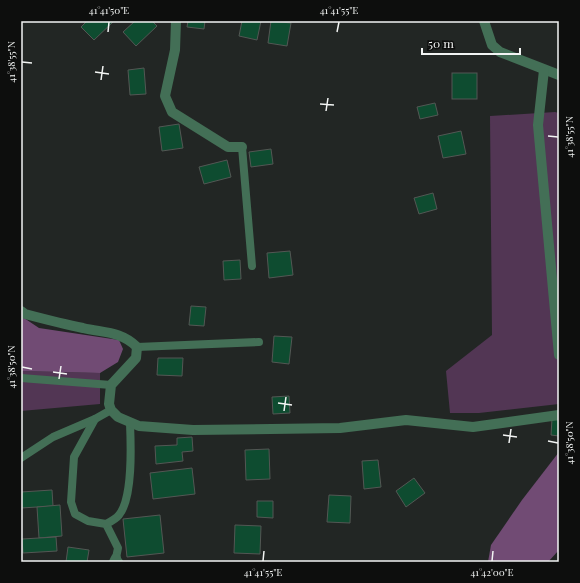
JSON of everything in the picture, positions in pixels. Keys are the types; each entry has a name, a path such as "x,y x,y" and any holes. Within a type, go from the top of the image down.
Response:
{"street":[{"path":"176,21 175,50 165,96 172,112 228,147 242,147"},
{"path":"484,21 492,45 500,52 559,76"},
{"path":"544,70 538,125 559,355"},
{"path":"21,311 25,314 83,329 116,334 130,340 137,347 136,358 111,385 109,404 111,410 118,417 139,426 193,430 340,428 406,420 473,427 559,416"}],"lane":[{"path":"242,147 252,266"},
{"path":"137,347 259,342"},
{"path":"21,378 111,385"},
{"path":"21,458 53,437 95,419 111,410"},
{"path":"95,419 74,457 72,502 75,514 88,521 106,524 118,517 125,506 132,460 130,423"},
{"path":"106,524 118,548 116,561"}],"shaded area":[{"path":"559,113 559,404 479,413 450,413 446,371 492,335 490,116"},
{"path":"21,316 39,328 119,340 123,349 118,362 100,373 21,371"},
{"path":"21,371 100,373 100,404 21,411"},
{"path":"559,452 559,550 548,562 488,562 491,545 522,500"}],"building":[{"path":"87,21 114,21 94,40 81,27"},
{"path":"135,21 152,21 157,26 136,46 123,32"},
{"path":"188,21 205,21 204,29 187,27"},
{"path":"242,21 261,21 257,40 239,36"},
{"path":"271,21 291,23 287,46 268,43"},
{"path":"144,68 146,94 130,95 128,70"},
{"path":"452,73 477,73 477,99 452,99"},
{"path":"435,103 438,115 420,119 417,107"},
{"path":"179,124 183,148 162,151 159,127"},
{"path":"461,131 466,154 443,158 438,136"},
{"path":"271,149 273,164 251,167 249,152"},
{"path":"227,160 231,177 204,184 199,167"},
{"path":"433,193 437,209 419,214 414,198"},
{"path":"290,251 293,275 269,278 267,253"},
{"path":"240,260 241,279 224,280 223,261"},
{"path":"191,306 206,307 204,326 189,325"},
{"path":"274,336 292,337 289,364 272,362"},
{"path":"158,358 183,358 182,376 157,375"},
{"path":"289,396 290,413 273,414 272,397"},
{"path":"552,419 559,420 559,436 551,435"},
{"path":"192,437 193,451 182,452 183,461 156,464 155,446 177,445 177,438"},
{"path":"269,449 270,479 246,480 245,450"},
{"path":"378,460 381,487 364,489 362,461"},
{"path":"192,468 195,494 153,499 150,473"},
{"path":"414,478 425,493 406,507 396,491"},
{"path":"52,490 53,506 21,508 21,492"},
{"path":"329,495 351,496 350,523 327,522"},
{"path":"257,501 273,501 273,518 257,517"},
{"path":"60,505 62,536 39,538 37,507"},
{"path":"160,515 164,553 127,557 123,519"},
{"path":"235,525 261,526 260,554 234,553"},
{"path":"56,537 57,551 23,553 22,539"},
{"path":"68,547 89,550 87,562 66,562"}]}
